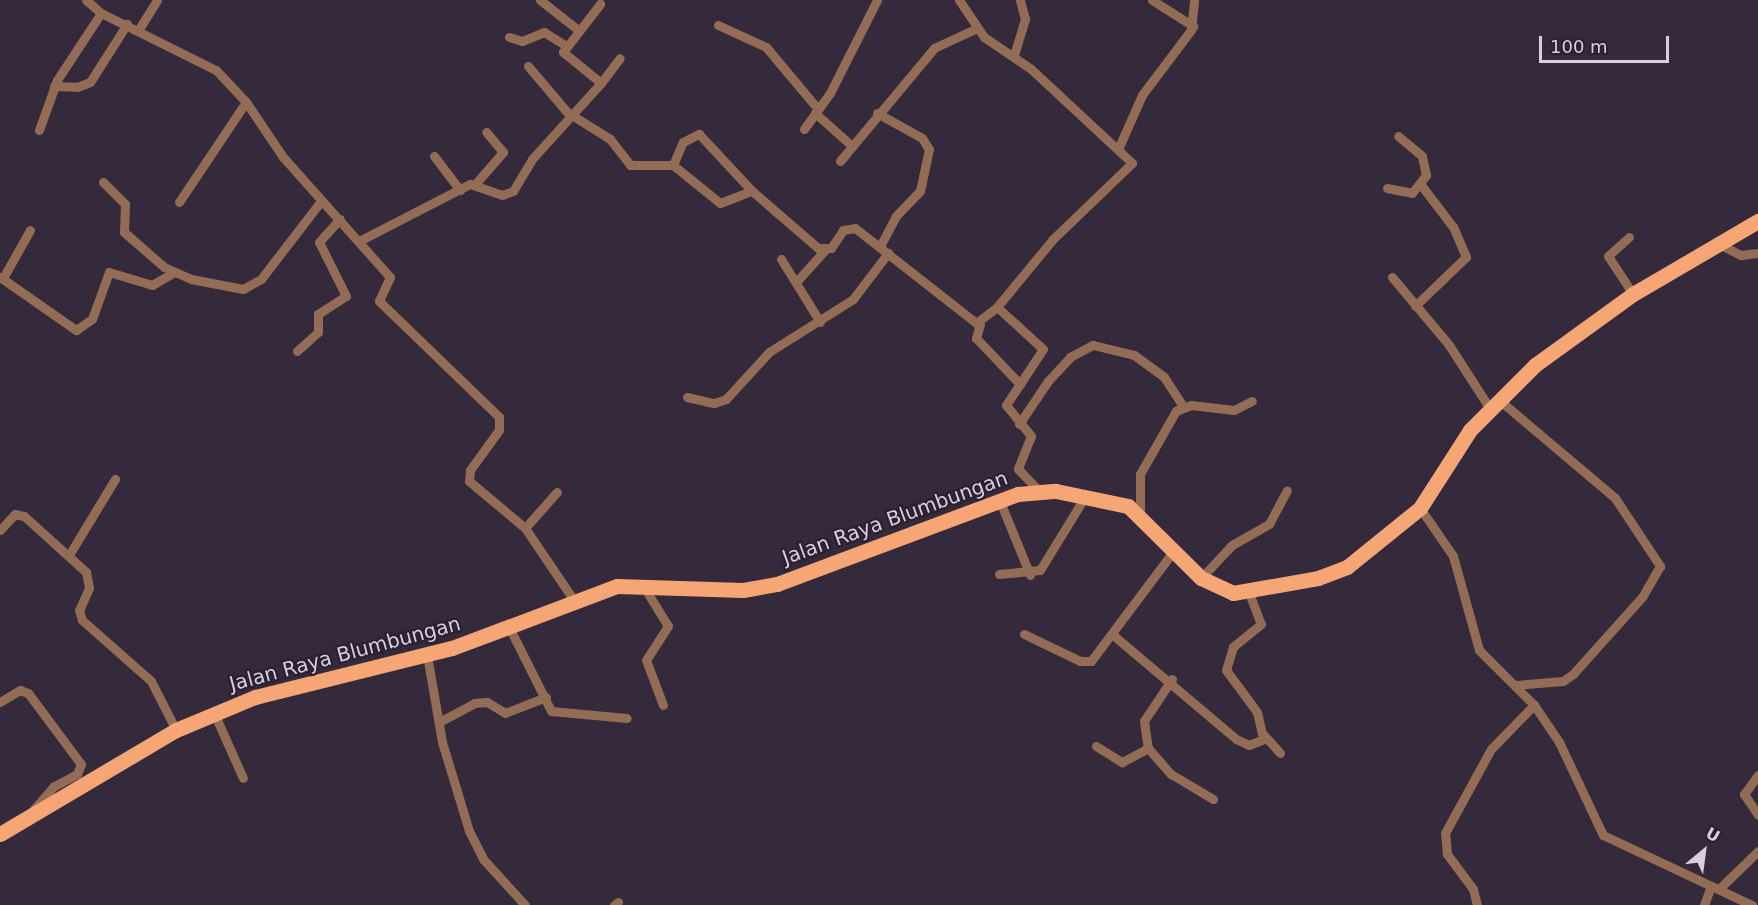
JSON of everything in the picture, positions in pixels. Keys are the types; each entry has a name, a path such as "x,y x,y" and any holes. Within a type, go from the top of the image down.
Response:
{"main road":[{"name":"Jalan Raya Blumbungan","path":"0,834 176,730 214,713 283,688 427,655 573,599 642,584 743,590 777,584 999,499 1039,491 1086,495 1140,512 1201,578 1233,594 1249,593 1347,567 1420,508 1493,403 1583,327 1717,243 1758,221"}],"street":[{"path":"86,0 100,13 139,29 208,65 246,102 283,158 340,219 390,278 378,297 414,339 499,417 499,430 470,470 469,481 525,528 573,599"},
{"path":"139,29 157,0"},
{"path":"540,0 577,29"},
{"path":"804,129 877,0"},
{"path":"959,0 977,28 1014,55 1130,156 1131,167 1053,239 980,324 976,339 1020,384"},
{"path":"1014,55 1025,19 1020,0"},
{"path":"1152,0 1193,26"},
{"path":"1119,147 1142,95 1193,26 1194,0"},
{"path":"600,4 566,45 565,57 601,83"},
{"path":"39,130 54,86 100,13"},
{"path":"54,86 77,87 90,82 127,24"},
{"path":"718,25 766,47 816,111 852,146"},
{"path":"840,161 877,113 934,48 977,28"},
{"path":"509,37 522,41 544,32 566,45"},
{"path":"477,182 502,195 513,191 532,159 574,118 620,58"},
{"path":"528,66 574,118 610,139 627,164 658,167 673,165 720,203 752,191"},
{"path":"179,202 246,102"},
{"path":"877,113 922,138 929,149 920,191 896,216 880,246"},
{"path":"359,241 477,182 503,152 486,132"},
{"path":"673,165 683,142 699,134 752,191 825,250"},
{"path":"1387,188 1404,195 1421,185 1426,175 1422,156 1398,136"},
{"path":"434,156 460,190"},
{"path":"103,182 125,204 124,232 173,273 218,285 254,286 321,201"},
{"path":"1415,306 1466,257 1454,227 1421,185"},
{"path":"297,351 318,332 318,314 346,296 319,246 340,219"},
{"path":"797,280 848,227 880,246 980,324"},
{"path":"30,230 1,278 76,330 92,319 109,272 152,285 173,273"},
{"path":"1629,237 1608,256 1633,294"},
{"path":"1717,243 1741,255 1758,253"},
{"path":"687,397 714,403 726,399 769,352 820,322 853,299 888,253"},
{"path":"781,258 797,280 820,322"},
{"path":"1392,277 1493,403 1615,498 1660,566 1642,597 1573,674 1563,681 1515,685"},
{"path":"997,306 1043,349 1006,405 1032,441 1018,470 1039,491"},
{"path":"1019,424 1048,381 1070,357 1093,345 1134,355 1164,377 1184,406"},
{"path":"1184,406 1234,410 1252,401"},
{"path":"1140,512 1140,474 1184,406"},
{"path":"69,555 115,479"},
{"path":"1201,578 1232,545 1269,524 1287,490"},
{"path":"525,528 557,492"},
{"path":"999,573 1030,575 1049,559 1086,495"},
{"path":"999,499 1030,575"},
{"path":"1420,508 1453,556 1479,650 1534,705 1559,742 1603,835 1752,905"},
{"path":"0,530 20,514 69,555 90,580 79,610 82,620 151,681 176,730"},
{"path":"1024,634 1087,663 1113,635 1175,549"},
{"path":"642,584 668,626 646,660 663,705"},
{"path":"1249,593 1262,624 1233,647 1226,670 1257,712 1266,738 1280,753"},
{"path":"508,625 557,714 627,718"},
{"path":"1113,635 1172,679 1236,739 1249,745 1266,738"},
{"path":"427,655 439,722 469,831 483,859 525,905"},
{"path":"1172,679 1144,721 1148,748 1178,779 1213,799"},
{"path":"0,702 20,690 28,693 81,764 77,774 54,786 24,819"},
{"path":"439,722 474,703 487,702 505,713 546,697"},
{"path":"1477,905 1473,888 1447,854 1445,833 1491,749 1534,705"},
{"path":"214,713 243,778"},
{"path":"1096,746 1122,762 1148,748"},
{"path":"1758,775 1744,794 1758,815"},
{"path":"1704,905 1716,887 1758,851"}]}
